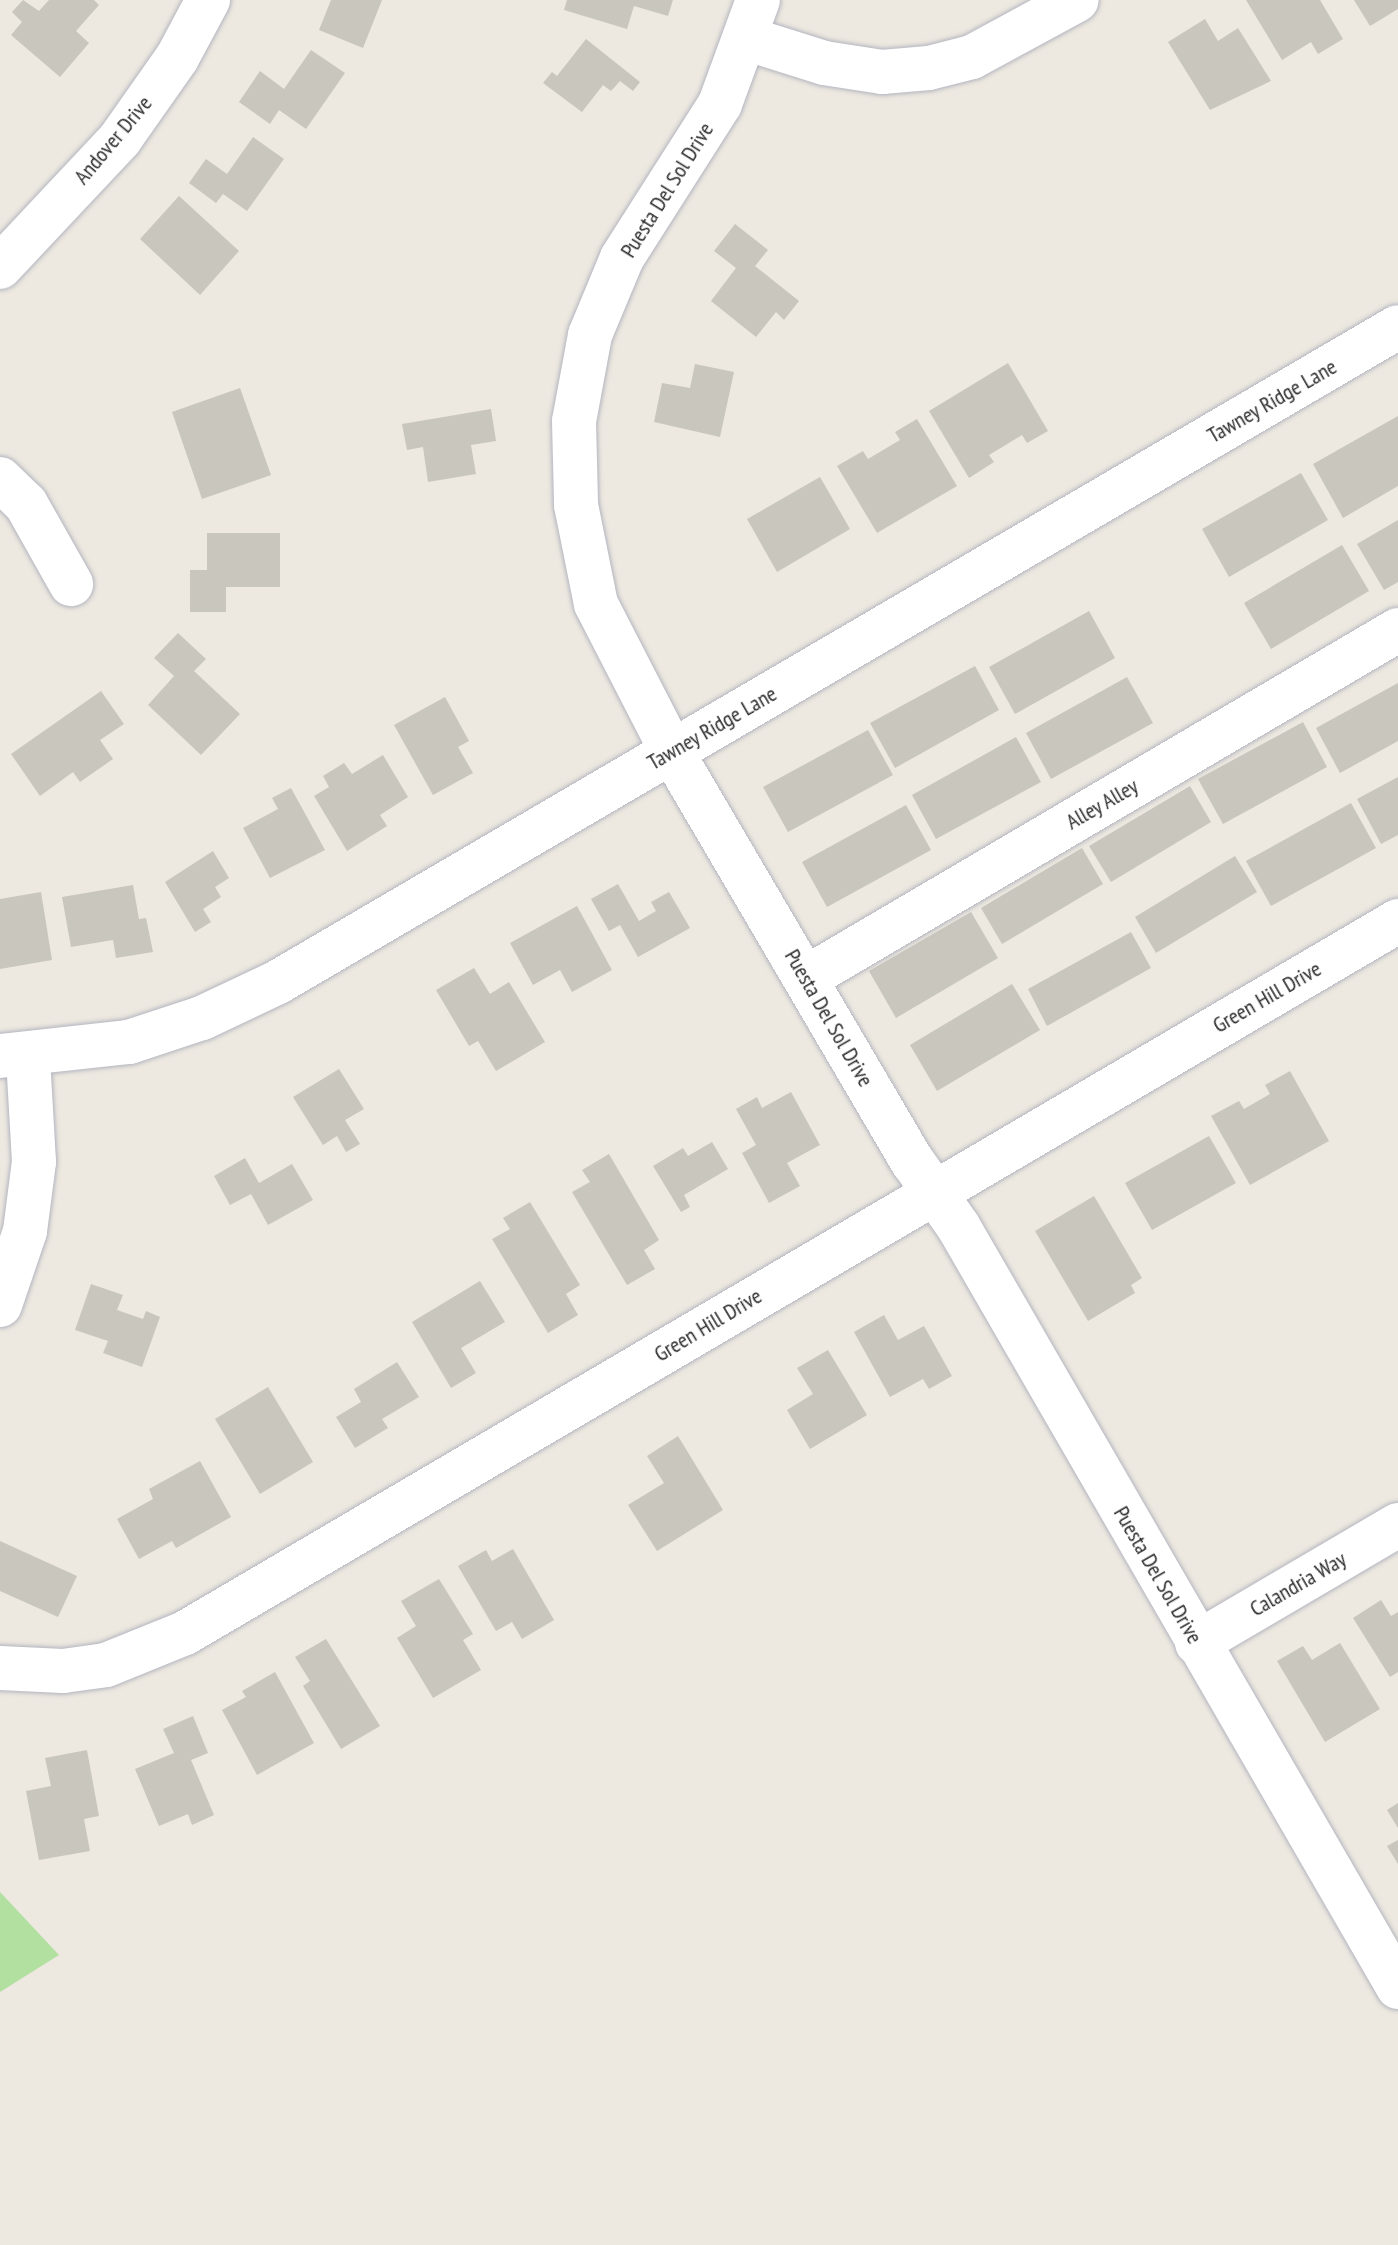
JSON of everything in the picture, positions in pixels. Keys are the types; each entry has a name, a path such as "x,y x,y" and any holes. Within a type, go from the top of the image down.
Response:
{"street":[{"name":"Andover Drive","path":"0,267 120,139 177,58 208,0"},
{"path":"753,19 824,63 882,72 929,68 972,57 1077,0"},
{"name":"Puesta Del Sol Drive","path":"753,19 693,153 622,258 590,335 574,421 576,505 596,604 672,752 935,1191 1398,1987"},
{"name":"Tawney Ridge Lane","path":"14,1057 129,1042 202,1018 278,982 1398,327"},
{"path":"0,479 26,504 71,584"},
{"name":"Alley Alley","path":"806,978 1398,630"},
{"name":"Green Hill Drive","path":"0,1668 63,1671 106,1665 185,1633 1398,921"},
{"path":"0,1305 25,1231 34,1162 14,1057"},
{"name":"Calandria Way","path":"1197,1643 1398,1525"}],"green space":[{"path":"0,1892 59,1955 0,1992"}],"building":[{"path":"23,0 39,11 49,0 94,0 99,5 76,31 89,43 60,77 11,35 22,22 12,12"},
{"path":"331,0 382,0 363,48 319,30"},
{"path":"567,0 673,0 668,16 634,6 627,29 564,10"},
{"path":"1246,0 1320,0 1343,39 1318,54 1311,42 1282,60"},
{"path":"1354,0 1398,0 1398,9 1370,26"},
{"path":"1205,19 1218,41 1238,28 1271,81 1210,110 1168,42"},
{"path":"586,39 640,82 633,91 620,81 611,91 603,85 582,112 543,83 552,72 557,76"},
{"path":"311,50 345,73 306,129 279,110 270,124 239,102 260,71 284,89"},
{"path":"253,137 284,159 247,211 223,194 216,203 189,183 206,159 227,174"},
{"path":"179,196 239,251 200,295 140,239"},
{"path":"735,224 768,250 755,266 799,301 784,320 776,312 756,337 711,301 736,268 714,251"},
{"path":"1008,363 1048,431 1027,443 1022,435 989,455 994,462 969,478 929,411"},
{"path":"695,364 734,372 720,437 654,422 662,383 690,388"},
{"path":"240,388 271,475 202,499 172,412"},
{"path":"491,409 496,441 471,445 476,474 428,482 423,447 407,450 402,424"},
{"path":"1398,416 1398,486 1343,518 1313,464"},
{"path":"917,419 957,486 877,533 837,466 863,451 868,459 900,440 895,432"},
{"path":"1301,473 1328,520 1229,577 1202,529"},
{"path":"820,477 850,529 777,572 747,519"},
{"path":"1398,520 1398,582 1384,590 1357,544"},
{"path":"207,533 280,533 280,587 226,587 226,612 190,612 190,570 207,570"},
{"path":"1342,545 1369,591 1271,649 1244,603"},
{"path":"1089,611 1115,658 1015,714 989,667"},
{"path":"178,633 206,659 194,671 240,714 201,755 148,705 174,676 154,658"},
{"path":"975,666 999,710 895,768 870,723"},
{"path":"1127,677 1153,723 1051,779 1026,733"},
{"path":"1398,683 1398,741 1340,773 1316,728"},
{"path":"101,691 124,724 100,740 113,759 80,782 73,772 40,796 11,754"},
{"path":"445,697 469,741 458,747 473,773 433,795 394,725"},
{"path":"1303,722 1327,767 1223,824 1198,779"},
{"path":"868,730 893,775 788,832 763,787"},
{"path":"1016,737 1041,782 936,839 912,795"},
{"path":"383,755 408,797 380,815 387,826 347,851 314,796 329,787 323,776 344,763 352,774"},
{"path":"1398,777 1398,835 1381,844 1357,799"},
{"path":"1190,786 1211,822 1111,882 1089,846"},
{"path":"291,788 325,850 270,878 243,828 278,809 272,798"},
{"path":"1351,803 1376,848 1271,906 1246,861"},
{"path":"906,805 931,850 827,907 802,862"},
{"path":"1082,848 1103,884 1002,944 981,908"},
{"path":"213,851 229,878 215,887 221,897 203,909 211,922 195,932 165,882"},
{"path":"1235,856 1257,892 1156,953 1135,917"},
{"path":"618,884 639,921 656,911 651,902 669,892 690,928 638,957 620,925 609,931 591,899"},
{"path":"133,885 139,919 146,918 153,952 116,958 113,940 71,947 62,897"},
{"path":"41,892 52,960 0,969 0,899"},
{"path":"577,906 612,970 572,992 560,970 533,985 510,943"},
{"path":"971,912 998,958 896,1018 869,971"},
{"path":"1131,932 1151,968 1047,1026 1028,989"},
{"path":"474,968 490,994 509,982 545,1042 496,1071 478,1041 469,1046 436,990"},
{"path":"1012,984 1040,1030 937,1091 910,1045"},
{"path":"339,1069 364,1109 345,1120 360,1144 346,1152 337,1136 323,1145 293,1097"},
{"path":"1290,1071 1329,1141 1250,1185 1211,1116 1239,1101 1244,1109 1270,1094 1265,1085"},
{"path":"791,1092 820,1145 787,1163 800,1186 769,1203 742,1153 756,1145 736,1109 757,1097 762,1108"},
{"path":"1209,1136 1236,1183 1152,1230 1125,1183"},
{"path":"712,1142 728,1169 684,1195 690,1207 681,1212 653,1166 683,1148 688,1156"},
{"path":"609,1154 659,1240 644,1250 655,1269 627,1285 572,1192 590,1182 582,1170"},
{"path":"245,1158 259,1183 292,1164 313,1200 268,1225 251,1194 230,1205 214,1176"},
{"path":"1094,1196 1142,1278 1131,1285 1135,1293 1088,1321 1035,1231"},
{"path":"530,1202 580,1285 566,1294 578,1315 548,1333 492,1239 510,1229 503,1218"},
{"path":"480,1281 505,1322 461,1348 476,1373 451,1388 412,1322"},
{"path":"91,1284 123,1295 117,1310 143,1319 146,1311 160,1317 142,1367 103,1353 108,1341 75,1330"},
{"path":"884,1315 898,1340 924,1326 952,1376 929,1389 923,1379 890,1397 854,1332"},
{"path":"828,1350 867,1415 810,1449 787,1410 813,1394 797,1368"},
{"path":"397,1362 419,1397 382,1419 388,1428 355,1448 336,1417 361,1402 354,1389"},
{"path":"268,1387 313,1462 260,1494 215,1419"},
{"path":"678,1436 723,1510 657,1551 628,1505 664,1483 647,1456"},
{"path":"200,1461 231,1517 176,1548 172,1541 139,1559 117,1519 153,1499 149,1489"},
{"path":"0,1541 77,1576 58,1617 0,1591"},
{"path":"513,1549 554,1620 522,1639 512,1622 496,1631 458,1566 486,1550 492,1561"},
{"path":"439,1579 473,1634 463,1640 481,1670 433,1698 397,1638 416,1626 401,1601"},
{"path":"1381,1600 1391,1616 1398,1612 1398,1672 1390,1677 1353,1618"},
{"path":"326,1639 380,1726 341,1749 303,1686 310,1681 295,1657"},
{"path":"1340,1643 1380,1709 1325,1742 1277,1661 1303,1646 1312,1660"},
{"path":"275,1672 314,1743 257,1775 222,1710 246,1697 242,1691"},
{"path":"193,1716 208,1753 191,1760 214,1815 192,1825 188,1814 159,1826 135,1769 174,1753 163,1729"},
{"path":"87,1750 99,1816 84,1819 90,1851 39,1860 26,1791 51,1786 45,1758"},
{"path":"1398,1803 1398,1828 1387,1810"},
{"path":"1398,1840 1398,1864 1387,1846"}]}
